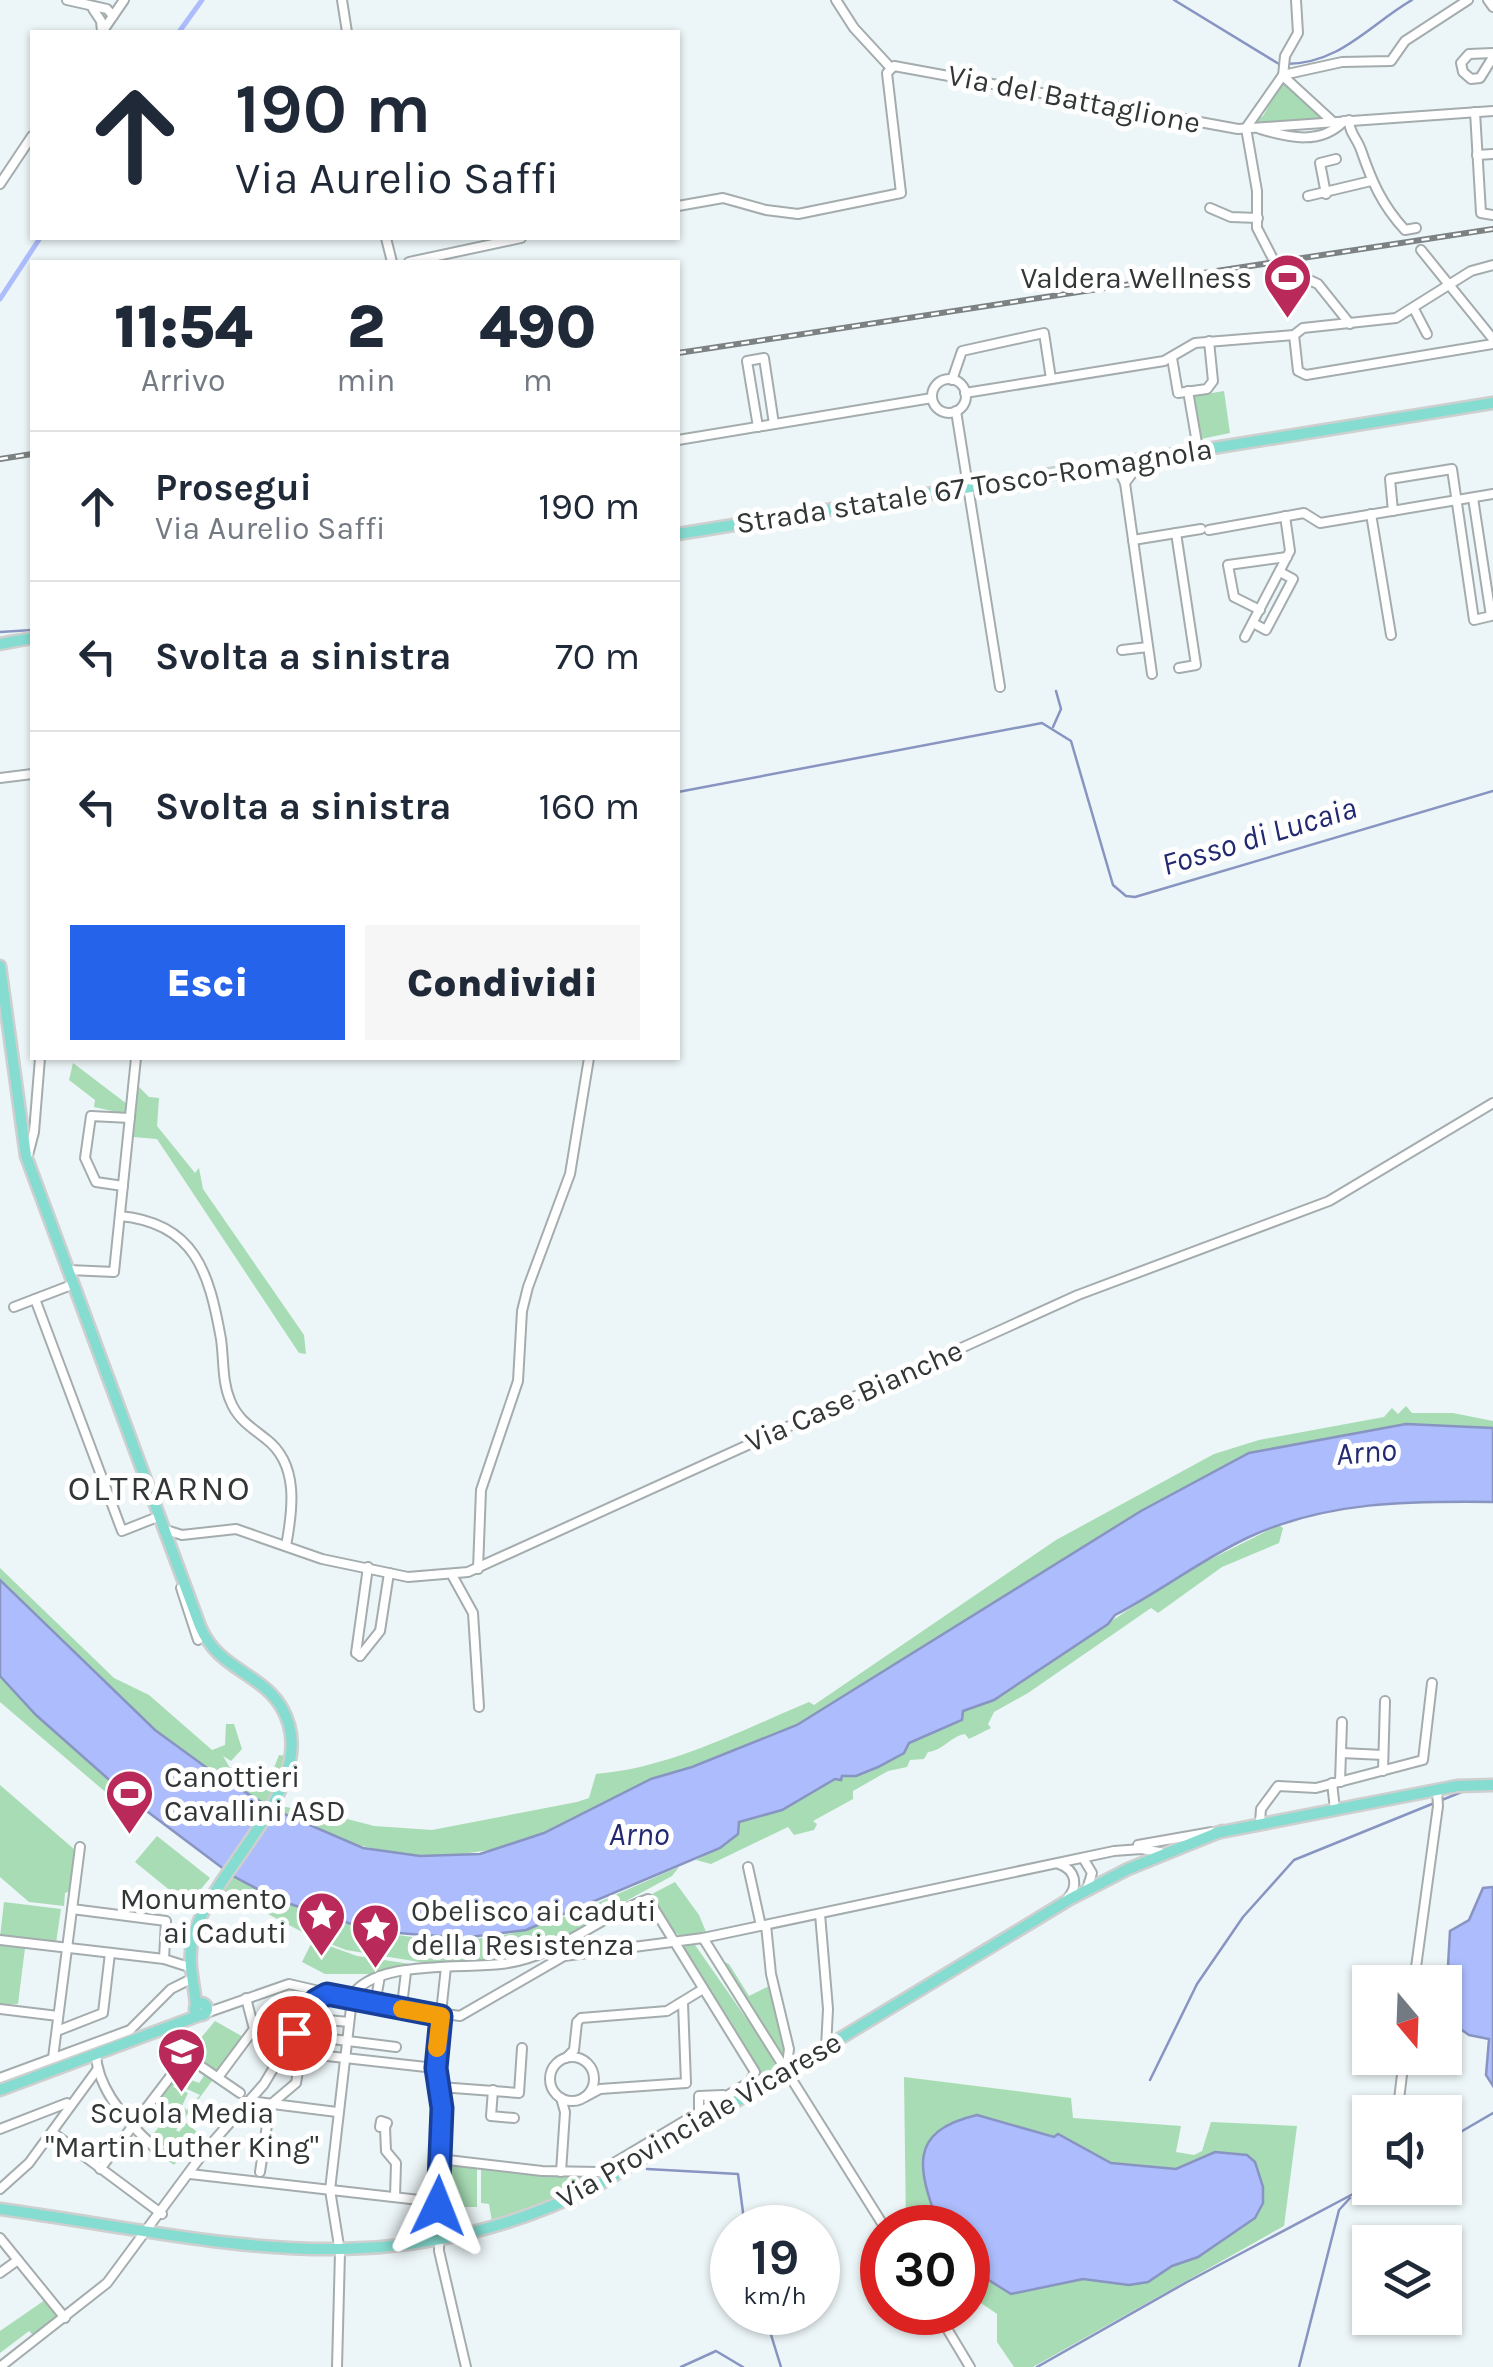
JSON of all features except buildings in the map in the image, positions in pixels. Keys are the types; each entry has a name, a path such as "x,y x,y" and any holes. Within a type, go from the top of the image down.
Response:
{"main road":[{"name":"Strada statale 67 Tosco-Romagnola","path":"680,534 1105,464 1124,473 1144,458 1493,403"},
{"path":"0,642 28,639"},
{"path":"0,966 20,1133 27,1159 210,1647 228,1664 266,1687 287,1718 292,1757 273,1799 196,1928 191,1978 201,2008 182,2022 0,2090"},
{"name":"Via Provinciale Vicarese","path":"0,2208 269,2248 340,2252 439,2242 505,2225 576,2196 1152,1852 1260,1822 1438,1797 1493,1785"},
{"name":"Via Provinciale Vicarese","path":"1087,1888 1222,1832"}],"street":[{"path":"68,0 113,16"},
{"path":"90,6 122,0"},
{"path":"103,30 122,0"},
{"path":"342,0 347,30"},
{"path":"680,206 723,198 798,214 901,193 888,85 892,66 854,28 836,0"},
{"path":"1274,259 1262,243 1250,128 1298,33 1296,0"},
{"path":"1283,67 1392,61 1405,41 1468,0"},
{"path":"1488,0 1493,7"},
{"path":"90,6 101,21 102,30"},
{"name":"Via del Battaglione","path":"892,66 1200,124 1250,128 1493,111"},
{"path":"1283,67 1332,122"},
{"path":"1474,112 1481,213 1493,215"},
{"path":"1346,120 1360,147 1370,181 1386,208 1405,230 1416,228"},
{"name":"Via del Battaglione","path":"1250,128 1281,136 1316,137 1333,132 1346,120"},
{"path":"0,184 30,139"},
{"path":"1477,155 1493,154"},
{"path":"1326,194 1320,162 1336,160"},
{"path":"1308,196 1370,181"},
{"path":"1210,208 1230,217 1258,218"},
{"path":"418,260 512,240"},
{"path":"1294,334 1298,370 1306,376 1493,342 1421,250"},
{"path":"965,393 1172,358 1195,343 1294,334 1303,328 1396,318 1471,271 1493,265"},
{"path":"1283,268 1318,284 1350,324"},
{"path":"1414,308 1427,334"},
{"path":"952,380 962,351 1044,334 1051,379"},
{"path":"1172,358 1178,393 1212,385 1209,341"},
{"path":"758,427 747,361 764,358 774,424"},
{"path":"952,380 965,393"},
{"path":"932,398 938,384 952,380"},
{"path":"1188,392 1198,450"},
{"path":"932,398 943,412 956,411 963,404 965,393"},
{"path":"680,440 932,398"},
{"path":"956,411 1000,687"},
{"path":"1392,511 1388,482 1452,470 1474,620 1492,616 1473,498"},
{"path":"1124,473 1152,674"},
{"path":"1133,540 1305,513 1320,522 1493,494"},
{"path":"1372,514 1391,635"},
{"path":"1245,637 1288,556 1285,516"},
{"path":"1176,533 1196,665 1179,668"},
{"path":"1260,610 1234,597 1228,565 1288,556"},
{"path":"1253,624 1266,630 1293,580 1280,572"},
{"path":"1122,650 1148,647"},
{"path":"0,778 30,774"},
{"path":"27,1159 34,1132 40,1060"},
{"path":"69,1270 114,1273 136,1060"},
{"path":"478,1568 481,1490 518,1381 522,1311 528,1287 570,1174 588,1060"},
{"name":"Via Case Bianche","path":"170,1543 182,1536 236,1530 322,1559 416,1578 478,1568 1078,1295 1329,1201 1493,1103"},
{"path":"123,1186 96,1182 86,1156 91,1116 130,1118"},
{"path":"120,1216 166,1226 194,1253 220,1336 231,1403 241,1419 278,1451 288,1469 291,1486 286,1546"},
{"path":"14,1306 74,1284"},
{"path":"34,1299 122,1530 160,1516"},
{"name":"Via Case Bianche","path":"170,1543 196,1534"},
{"path":"170,1543 198,1640"},
{"path":"368,1567 358,1655 380,1631 389,1573"},
{"path":"452,1575 473,1613 479,1707"},
{"path":"1260,1822 1261,1810 1272,1788 1336,1783 1420,1762 1426,1756 1432,1684"},
{"path":"1383,1771 1384,1701"},
{"path":"1335,1809 1342,1722"},
{"path":"1342,1753 1383,1755"},
{"path":"1416,1965 1438,1797"},
{"name":"Via Provinciale Vicarese","path":"559,1958 703,1938 1136,1846 1222,1832"},
{"path":"53,2058 80,1847"},
{"name":"Via Provinciale Vicarese","path":"1114,1851 1170,1851"},
{"path":"1083,1858 1092,1871 1087,1888"},
{"path":"1058,1906 1075,1885 1070,1870 1059,1864"},
{"path":"748,1866 790,2049 786,2072"},
{"path":"336,2367 340,2252 330,2190 351,1999 366,1980 380,1976 517,1961 554,1950 648,1899 755,2072 753,2080 599,2172 439,2160"},
{"path":"72,1909 166,1920 164,1959"},
{"path":"820,1914 828,2009 826,2048"},
{"path":"201,2008 224,2007 287,1984 375,2004 403,2004 441,2016 460,2016 559,1958 579,1935"},
{"path":"703,1938 870,2205"},
{"path":"0,1940 164,1959 191,1978 171,1989 130,2030 0,2078"},
{"path":"56,2031 103,2013 110,1953"},
{"path":"446,1966 436,2068 440,2086 437,2202 440,2261 466,2367"},
{"path":"403,2004 406,1972"},
{"path":"375,2004 380,1976"},
{"path":"296,1986 310,1994 311,2007"},
{"path":"560,2172 565,2112 550,2076 556,2064 574,2050 579,2020 667,2011 702,1989"},
{"path":"0,2366 102,2289 264,2084 311,2007 327,1994"},
{"path":"219,2076 254,2030 246,1998"},
{"path":"683,2003 687,2082 699,2096 699,2112"},
{"path":"0,2009 58,2016"},
{"path":"322,2056 327,2020 348,2022"},
{"path":"324,2038 396,2047"},
{"path":"344,2059 360,2042"},
{"path":"374,2062 376,2044"},
{"path":"440,2086 519,2093 522,2048"},
{"path":"282,2051 436,2068"},
{"path":"96,2054 97,2070 132,2126 154,2147"},
{"path":"260,2172 273,2103 297,2080 301,2054"},
{"path":"100,2169 185,2057 192,2057 240,2093"},
{"path":"566,2058 580,2058 592,2068 594,2084 583,2098"},
{"path":"0,2190 52,2132 97,2070"},
{"path":"565,2112 600,2089 687,2082"},
{"path":"493,2090 491,2116 514,2118"},
{"path":"699,2096 728,2095"},
{"path":"560,2097 583,2098"},
{"path":"249,2101 336,2112"},
{"path":"0,2128 67,2103 72,2105"},
{"path":"386,2127 386,2151 396,2162 395,2197"},
{"path":"52,2132 162,2214"},
{"path":"190,2174 437,2202"},
{"path":"0,2238 66,2318"},
{"path":"0,2273 18,2260"},
{"path":"951,2335 970,2367"}],"green space":[{"path":"1281,84 1325,118 1259,123 1256,119 1263,116"},
{"path":"1224,391 1230,433 1201,439 1194,396"},
{"path":"73,1063 127,1104 126,1114 94,1107 95,1100 69,1080"},
{"path":"137,1085 149,1097 159,1098 157,1126 195,1173 199,1168 203,1189 304,1335 306,1354 299,1353 157,1139 133,1137"},
{"path":"1406,1406 1412,1413 1453,1413 1493,1421 1493,1428 1406,1424 1249,1453 1141,1511 797,1725 651,1779 544,1833 497,1849 440,1857 399,1854 344,1842 282,1813 276,1805 306,1811 316,1799 313,1810 374,1826 432,1830 589,1798 596,1774 678,1756 809,1702 814,1705 1056,1540 1214,1454 1259,1440 1384,1417 1392,1408 1398,1414"},
{"path":"1279,1525 1283,1528 1279,1543 1222,1567 1158,1613 1151,1608 994,1712 988,1724 991,1728 969,1739 960,1735 928,1752 924,1759 910,1760 907,1767 888,1771 853,1791 853,1799 813,1821 817,1824 814,1830 794,1835 788,1827 711,1864 696,1860 731,1841 739,1822 784,1808 841,1775 856,1776 878,1767 903,1753 909,1743 962,1721 962,1711 994,1700 1183,1573"},
{"path":"0,1568 114,1678 149,1695 212,1750 225,1745 226,1724 234,1724 242,1749 231,1761 223,1756 230,1768 237,1766 263,1782 272,1773 279,1755 286,1756 266,1804 218,1776 155,1730 0,1580"},
{"path":"0,1676 36,1715 143,1808 141,1814 109,1795 0,1702"},
{"path":"0,1785 75,1850 64,1906 29,1902 0,1877"},
{"path":"157,1836 210,1878 188,1905 135,1862"},
{"path":"679,1867 672,1876 589,1921 551,1949 504,1961 432,1964 346,1950 310,1936 224,1891 233,1876 339,1921 377,1931 454,1940 529,1929"},
{"path":"675,1882 699,1915 706,1932 680,1936 668,1926 650,1895"},
{"path":"4,1902 61,1909 56,1943 0,1937"},
{"path":"313,1940 357,1956 424,1966 381,1970 381,1974 325,1974 302,1962"},
{"path":"687,1943 695,1945 774,2058 776,2070 601,2180 492,2222 489,2204 481,2203 481,2168 559,2176 600,2175 755,2081 757,2071 730,2027 733,2025 683,1950"},
{"path":"0,1945 25,1948 18,2004 0,2005"},
{"path":"720,1964 729,1964 749,1996 769,1986 787,2050 785,2058"},
{"path":"215,2021 245,2038 218,2072 190,2051"},
{"path":"189,2060 192,2064 173,2087 188,2093 182,2106 187,2110 200,2095 187,2089 191,2080 199,2083 204,2076 196,2070 199,2067 214,2078 176,2130 179,2132 186,2123 197,2132 174,2165 159,2154 164,2147 154,2133 163,2122 149,2111"},
{"path":"904,2077 1071,2098 1073,2118 1181,2126 1176,2152 1194,2155 1202,2151 1211,2122 1297,2126 1284,2226 1033,2367 1014,2367 997,2342 997,2314 990,2309 990,2205 906,2205"},
{"path":"444,2163 477,2166 477,2207 451,2207 451,2221 442,2221 446,2204 442,2204"},
{"path":"45,2300 60,2319 35,2337 29,2331 0,2353 0,2331"}],"water":[{"name":"Arno","path":"1406,1424 1493,1428 1493,1502 1399,1503 1338,1510 1278,1525 1249,1537 1115,1615 1108,1624 994,1700 963,1711 962,1720 909,1743 904,1753 856,1776 835,1779 782,1810 739,1822 738,1834 720,1848 526,1930 462,1938 373,1931 278,1900 233,1876 132,1800 36,1715 0,1676 0,1580 155,1730 218,1776 277,1811 363,1848 420,1856 480,1854 544,1833 651,1779 797,1725 1141,1511 1249,1453"},
{"path":"1493,1887 1493,2086 1486,2075 1489,2039 1462,2030 1462,1965 1448,1965 1450,1931 1469,1920 1483,1888"},
{"path":"977,2115 1054,2137 1058,2134 1111,2163 1176,2169 1215,2152 1247,2155 1255,2162 1263,2187 1263,2203 1255,2218 1198,2257 1172,2266 1148,2282 1129,2285 1083,2279 1011,2294 990,2281 990,2205 932,2205 923,2172 924,2157 928,2143 954,2122"}],"waterway":[{"path":"180,30 202,0"},
{"path":"1174,0 1279,64"},
{"path":"1287,64 1306,62 1339,50 1412,0"},
{"path":"0,299 39,240"},
{"path":"0,632 30,630"},
{"path":"1053,727 1061,709 1056,691"},
{"name":"Fosso di Lucaia","path":"680,792 1042,723 1071,741 1113,885 1126,896 1135,897 1493,791"},
{"path":"1150,2080 1197,1984 1243,1917 1294,1860 1464,1791"},
{"path":"1462,2131 1493,2113"},
{"path":"647,2169 738,2174 742,2205"},
{"path":"1037,2367 1352,2195"},
{"path":"1299,2367 1339,2210 1350,2198"},
{"path":"771,2335 781,2367"},
{"path":"681,2367 716,2351 743,2367"}],"railway":[{"path":"680,353 1493,229"},
{"path":"0,459 30,454"}],"slow traffic":[{"path":"402,2009 441,2016 437,2048"}],"place":[{"name":"Valdera Wellness","path":"1287,320"},
{"name":"Canottieri Cavallini ASD","path":"129,1836"},
{"name":"Monumento ai Caduti","path":"322,1958"},
{"name":"Obelisco ai caduti della Resistenza","path":"376,1970"},
{"name":"Scuola Media \"Martin Luther King\"","path":"182,2094"}],"district":[{"name":"OLTRARNO","path":"160,1488"}],"route":[{"path":"294,2033 316,2000 327,1994 441,2016 436,2068 442,2108 438,2206"}]}
